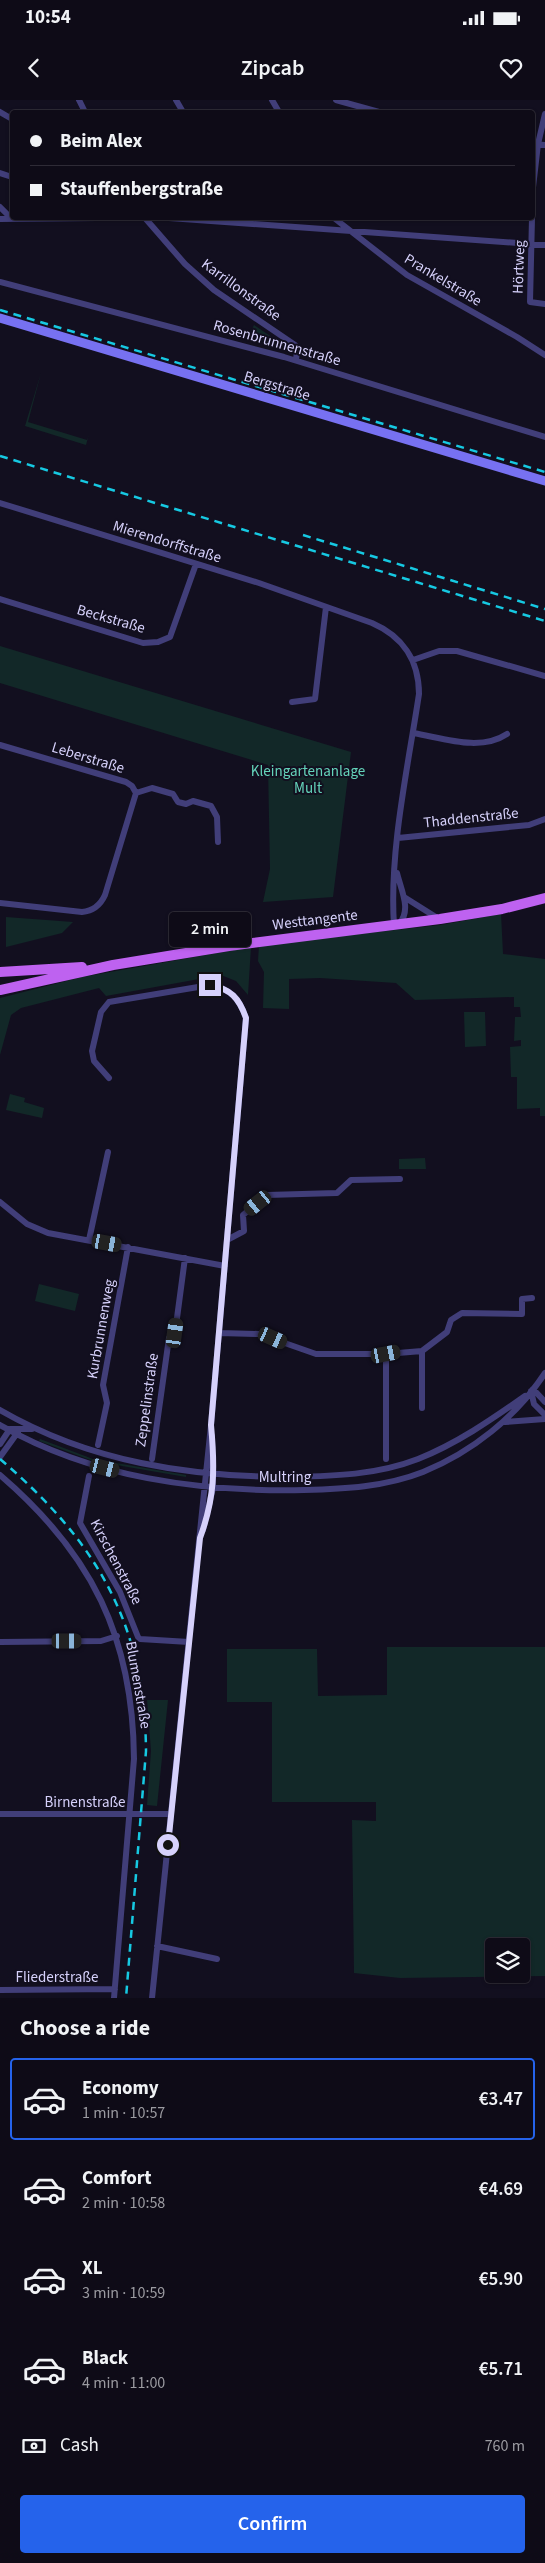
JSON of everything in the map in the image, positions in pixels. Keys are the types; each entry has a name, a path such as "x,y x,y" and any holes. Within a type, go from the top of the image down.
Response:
{"main road":[{"name":"Bergstraße","path":"0,318 545,481"},
{"name":"Westtangente","path":"0,990 113,965 229,946 440,919 502,909 545,898"},
{"path":"0,972 113,965"},
{"path":"0,996 44,981"}],"street":[{"path":"336,100 372,110"},
{"path":"535,174 545,114"},
{"path":"0,207 10,217"},
{"name":"Karrillonstraße","path":"147,220 185,264 214,290 295,345 297,351 296,360"},
{"path":"245,220 545,245"},
{"name":"Prankelstraße","path":"336,220 407,275 517,337 545,355"},
{"name":"Hörtweg","path":"532,220 530,302 545,304"},
{"name":"Rosenbrunnenstraße","path":"0,282 296,360 545,437"},
{"name":"Mierendorffstraße","path":"0,503 326,607 386,629 402,643 413,660 419,682 398,838 396,924"},
{"name":"Beckstraße","path":"0,599 143,643 158,642 170,637 196,564"},
{"path":"292,702 315,699 326,607"},
{"path":"413,660 439,651 457,651 545,676"},
{"path":"413,733 474,743 495,740 507,734"},
{"name":"Leberstraße","path":"0,745 126,782 132,786 136,793 152,788 173,794 178,802 186,804 193,801 211,806 217,817 218,842"},
{"path":"0,903 82,912 89,911 97,906 105,895 136,793"},
{"name":"Thaddenstraße","path":"398,838 529,825 545,819"},
{"name":"Mierendorffstraße","path":"396,869 404,897 405,915 396,924"},
{"path":"404,897 440,919"},
{"path":"110,1078 94,1061 92,1051 101,1012 109,1002 210,985 222,987 241,1002 246,1018 211,1425 152,1998"},
{"path":"89,1240 108,1152"},
{"path":"227,1240 244,1231 244,1215 267,1195 336,1193 351,1180 400,1179"},
{"path":"0,1202 27,1224 48,1233 128,1246 225,1266"},
{"name":"Kurbrunnenweg","path":"98,1445 107,1403 103,1385 128,1246"},
{"name":"Zeppelinstraße","path":"152,1459 169,1338 175,1333 185,1258"},
{"path":"219,1332 259,1334 316,1354 386,1354 422,1351 447,1332 451,1320 462,1313 522,1314 522,1298 532,1298"},
{"path":"422,1351 422,1408"},
{"path":"386,1354 386,1459"},
{"name":"Multring","path":"18,1431 91,1465 132,1476 213,1488 347,1489 392,1481 423,1472 468,1448 504,1422 545,1374"},
{"path":"532,1390 545,1402"},
{"path":"532,1390 534,1404 545,1417"},
{"name":"Multring","path":"0,1410 39,1430 113,1458 155,1467 214,1475 276,1477 349,1475 386,1468 418,1459 459,1439 532,1390"},
{"path":"504,1422 545,1417"},
{"path":"0,1457 18,1431 16,1419"},
{"name":"Multring","path":"0,1425 9,1430 39,1430"},
{"path":"200,1538 213,1488 211,1425"},
{"path":"0,1444 9,1430"},
{"name":"Blumenstraße","path":"0,1475 52,1524 78,1559 100,1597 117,1636 126,1672 134,1729 130,1814 114,1998"},
{"name":"Kirschenstraße","path":"89,1476 80,1523 120,1592 138,1637 140,1639 189,1642"},
{"path":"0,1642 101,1641 117,1636"},
{"name":"Birnenstraße","path":"0,1814 171,1814"},
{"path":"157,1946 217,1958"},
{"name":"Fliederstraße","path":"0,1990 115,1990"}],"green space":[{"path":"254,325 288,348 288,349 247,339"},
{"path":"41,373 28,422 87,440 89,434 86,445 25,426"},
{"name":"Kleingartenanlage Mult","path":"0,646 351,752 333,897 263,902 270,869 268,765 0,683"},
{"path":"501,914 503,954 545,959 545,1116 540,1116 540,1108 517,1109 517,1077 511,1077 510,1047 521,1046 521,1040 514,1041 515,1017 521,1017 520,1007 514,1007 514,997 415,1000 396,983 320,978 289,979 289,1009 263,1008 264,972 258,961 259,945 440,925"},
{"path":"6,917 73,922 62,933 6,947"},
{"path":"251,947 248,995 236,981 221,975 106,996 99,988 21,1008 11,1015 0,1055 0,998 82,977"},
{"path":"464,1012 485,1012 486,1046 465,1047"},
{"path":"10,1094 25,1098 24,1102 44,1108 42,1118 6,1110"},
{"path":"425,1158 426,1169 399,1169 399,1159"},
{"path":"39,1284 79,1294 75,1311 35,1301"},
{"path":"40,1439 93,1459 186,1475 186,1477 93,1461 39,1441"},
{"path":"387,1647 545,1647 545,1976 530,1976 530,1938 485,1938 485,1977 400,1978 354,1973 352,1820 376,1821 376,1802 272,1802 272,1702 227,1702 227,1649 317,1649 318,1696 387,1695"},
{"path":"147,1700 168,1700 157,1806 147,1805 151,1751"}],"railway":[{"path":"0,310 545,472"},
{"path":"0,456 545,621"},
{"path":"303,535 545,609"},
{"path":"0,1459 34,1490 63,1521 88,1554 109,1588 125,1624 136,1663 143,1705 146,1751 126,1998"}],"route":[{"path":"168,1845 200,1538 213,1488 214,1458 211,1425 246,1018 241,1002 232,993 222,987 210,985"}]}
